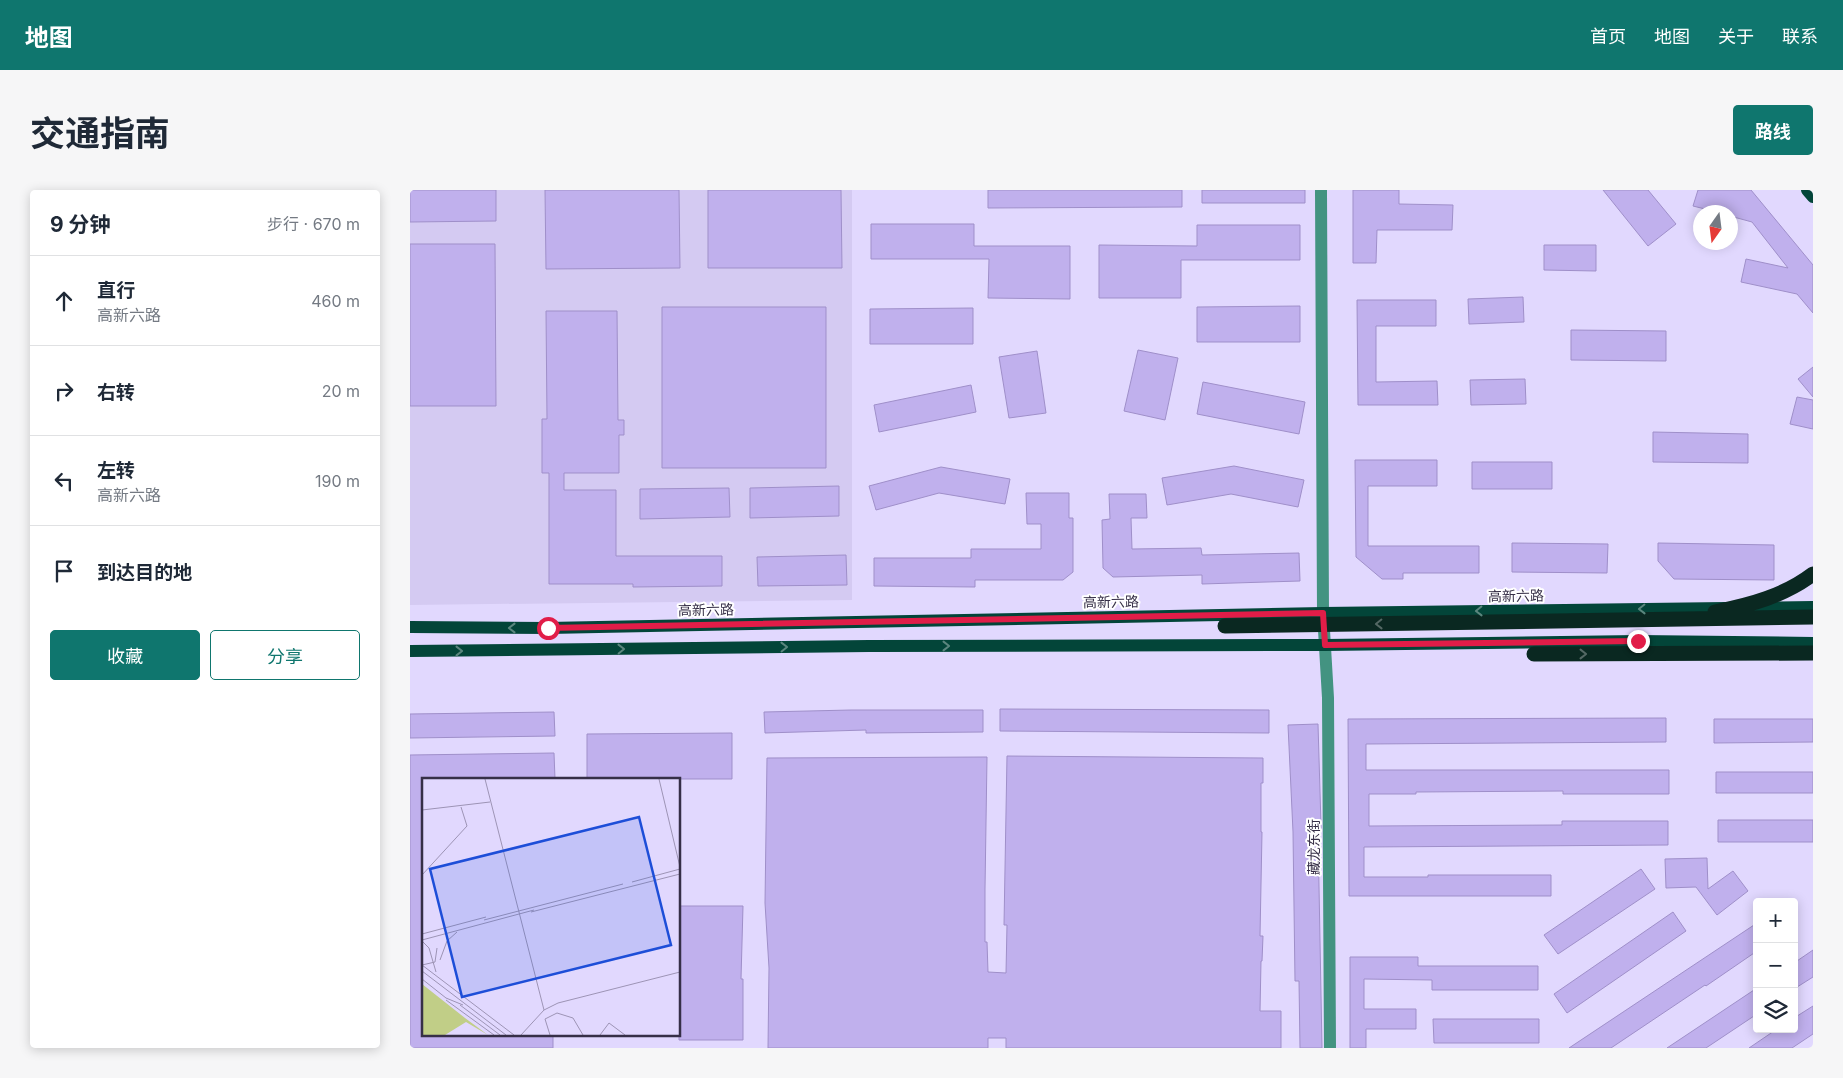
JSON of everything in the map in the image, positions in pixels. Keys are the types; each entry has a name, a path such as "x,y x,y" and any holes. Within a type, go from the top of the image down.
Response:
{"highway":[{"path":"1656,620 1717,612 1751,604 1775,596 1802,583 1813,574"},
{"path":"1225,626 1813,617"},
{"path":"1534,654 1813,653"}],"main road":[{"path":"1807,190 1813,197"},
{"name":"高新六路","path":"410,627 558,628 1323,613 1813,607"},
{"path":"410,651 1638,641 1813,643"}],"street":[{"name":"藏龙东街","path":"1321,190 1323,613 1328,698 1330,1048"}],"shaded area":[{"path":"410,190 852,190 852,600 410,605"}],"building":[{"path":"410,190 496,190 496,221 410,222"},
{"path":"545,190 679,190 680,268 546,269"},
{"path":"708,190 841,190 842,268 708,268"},
{"path":"988,190 1182,190 1182,207 988,208"},
{"path":"1202,190 1305,190 1305,203 1202,203"},
{"path":"1353,190 1399,190 1399,204 1453,205 1452,230 1377,230 1376,263 1353,263"},
{"path":"1603,190 1648,190 1676,224 1648,246"},
{"path":"1698,190 1751,190 1813,265 1813,313 1797,294 1741,282 1746,259 1788,268 1752,222 1738,218 1738,205 1693,205"},
{"path":"871,224 974,224 974,246 1070,246 1070,299 988,298 989,259 871,259"},
{"path":"1197,225 1300,225 1300,260 1181,260 1181,298 1099,298 1099,245 1197,246"},
{"path":"410,244 495,244 496,406 410,406"},
{"path":"1544,245 1596,245 1596,271 1544,270"},
{"path":"1523,297 1524,322 1469,324 1468,299"},
{"path":"1357,300 1436,300 1436,326 1376,326 1376,382 1437,381 1438,405 1358,405"},
{"path":"1300,306 1300,342 1197,342 1197,307"},
{"path":"662,307 826,307 826,468 662,468"},
{"path":"973,308 973,344 870,344 870,309"},
{"path":"546,311 617,311 618,420 624,420 624,435 619,435 619,473 564,473 564,490 616,490 616,556 722,556 722,586 633,587 633,584 549,584 549,473 542,473 542,419 547,419"},
{"path":"1571,330 1666,331 1666,361 1571,360"},
{"path":"1138,350 1178,358 1165,420 1124,411"},
{"path":"1037,351 1046,413 1009,418 999,357"},
{"path":"1813,367 1813,397 1798,379"},
{"path":"1525,379 1526,404 1471,405 1470,380"},
{"path":"1203,382 1305,402 1299,434 1197,414"},
{"path":"971,385 976,412 879,432 874,405"},
{"path":"1797,397 1813,400 1813,429 1790,424"},
{"path":"1653,432 1748,434 1748,463 1653,462"},
{"path":"1355,460 1437,460 1437,486 1368,486 1368,546 1479,546 1479,573 1403,573 1403,579 1382,579 1356,557"},
{"path":"1472,462 1552,462 1552,489 1472,489"},
{"path":"1234,466 1304,480 1298,507 1231,494 1167,505 1162,478"},
{"path":"941,467 1010,479 1005,504 939,493 876,510 869,486"},
{"path":"839,486 839,516 750,518 750,488"},
{"path":"729,488 730,517 640,519 640,489"},
{"path":"1026,493 1069,493 1069,518 1073,518 1073,572 1063,580 975,580 975,587 874,586 874,558 971,558 971,549 1041,549 1041,524 1027,524"},
{"path":"1109,494 1146,494 1147,518 1131,518 1132,549 1201,548 1202,555 1299,553 1300,581 1202,584 1202,575 1113,577 1103,568 1102,520 1110,519"},
{"path":"1512,543 1608,544 1607,573 1512,572"},
{"path":"1658,543 1774,545 1774,580 1674,579 1658,561"},
{"path":"846,555 847,585 758,586 757,557"},
{"path":"1000,709 1269,710 1269,733 1000,731"},
{"path":"983,710 983,732 866,733 866,730 765,733 764,712"},
{"path":"554,712 555,736 410,738 410,714"},
{"path":"1666,718 1666,742 1366,744 1366,770 1669,770 1669,794 1563,794 1563,791 1369,794 1369,826 1562,825 1562,821 1668,821 1668,845 1364,847 1364,877 1551,875 1551,896 1349,896 1348,719"},
{"path":"1714,719 1813,719 1813,742 1714,743"},
{"path":"1318,724 1321,825 1321,831 1318,832 1322,1048 1300,1048 1299,981 1295,981 1293,832 1288,725"},
{"path":"732,733 732,779 587,778 587,734"},
{"path":"554,753 555,778 422,778 422,1036 553,1036 553,1048 410,1048 410,755"},
{"path":"1007,756 1263,758 1263,783 1261,783 1260,936 1263,936 1260,1011 1281,1011 1281,1048 1006,1048 1006,1038 988,1038 988,1048 768,1048 769,968 765,903 767,758 987,757 985,942 987,942 988,972 1006,973 1007,925 1004,925"},
{"path":"1716,772 1813,772 1813,793 1716,793"},
{"path":"1718,820 1813,820 1813,842 1718,842"},
{"path":"1707,858 1708,889 1733,871 1748,891 1717,915 1696,887 1666,888 1665,859"},
{"path":"1641,869 1655,889 1558,954 1544,935"},
{"path":"680,906 743,906 741,979 743,979 743,1040 679,1040"},
{"path":"1673,912 1686,931 1567,1013 1554,994"},
{"path":"1753,926 1753,954 1706,986 1611,1048 1569,1048"},
{"path":"1813,950 1813,977 1798,986 1798,960"},
{"path":"1350,957 1418,957 1418,966 1538,966 1538,990 1432,990 1432,980 1364,979 1364,1009 1416,1009 1416,1029 1366,1029 1366,1048 1350,1048"},
{"path":"1753,991 1753,1017 1706,1048 1667,1048"},
{"path":"1813,1006 1813,1034 1792,1048 1749,1048 1771,1033 1798,1033 1798,1015"},
{"path":"1433,1019 1539,1019 1539,1043 1434,1043"}],"route":[{"path":"548,628 1323,613 1325,645 1638,641"}]}
